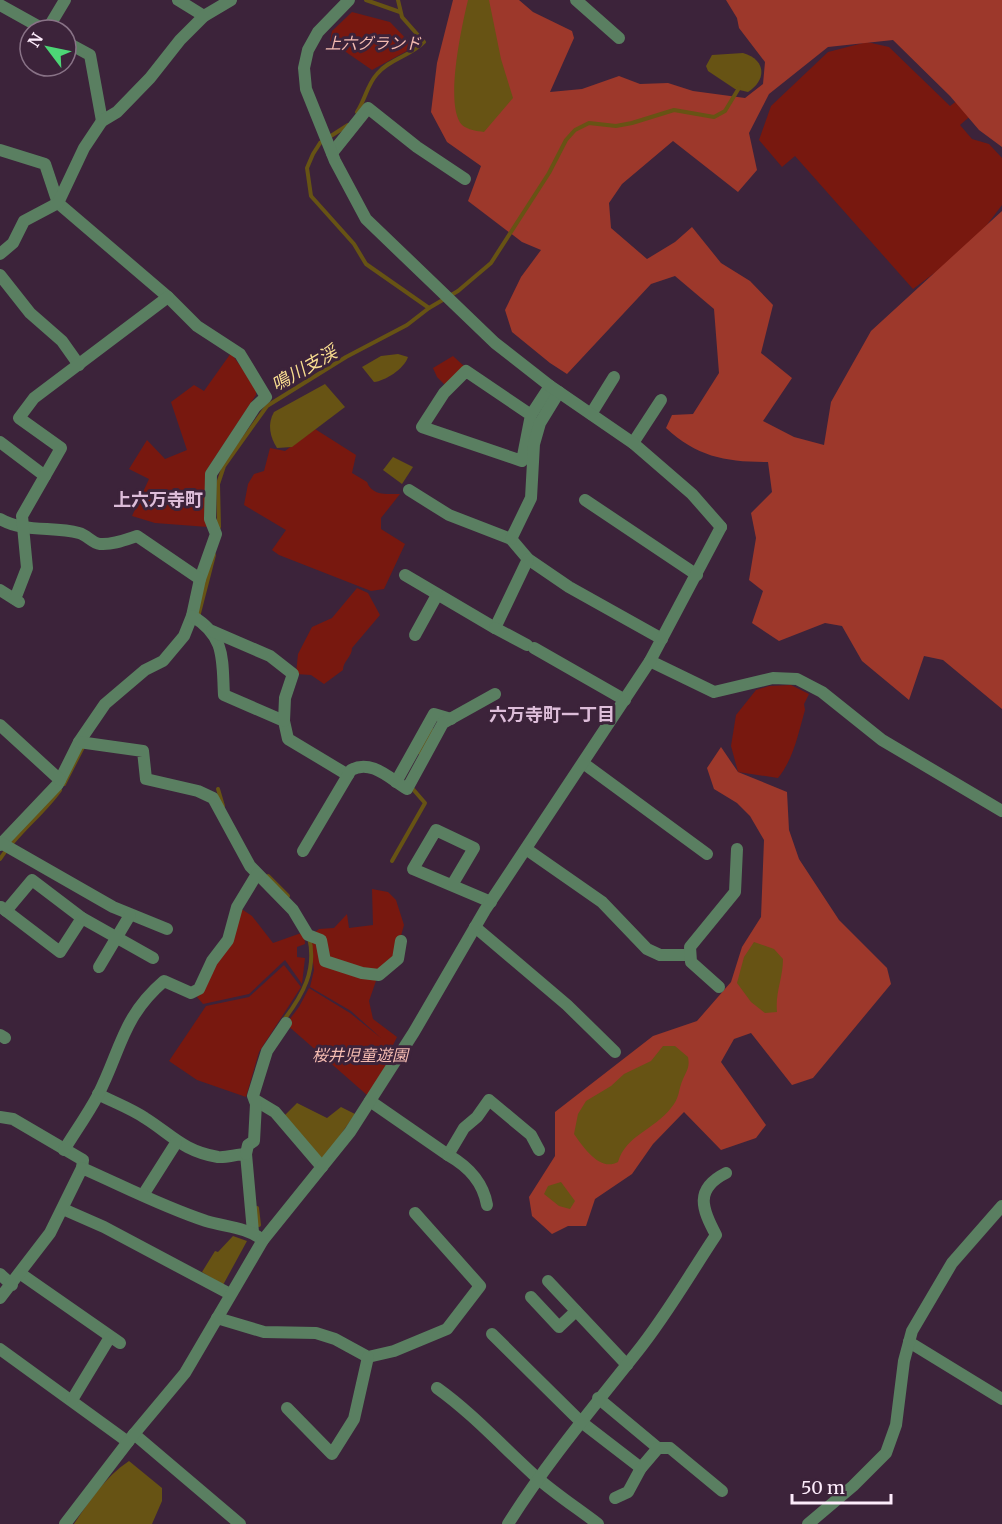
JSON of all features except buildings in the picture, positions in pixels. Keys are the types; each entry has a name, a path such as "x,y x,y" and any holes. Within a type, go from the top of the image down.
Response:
{"street":[{"path":"54,18 65,0"},
{"path":"178,0 204,16"},
{"path":"65,1524 131,1438 185,1373 263,1240 338,1150 475,927 650,661 721,527 692,494 633,443 554,389 479,328 366,219 332,153 306,89 304,68 308,50 318,32 349,0"},
{"path":"576,0 619,38"},
{"path":"0,254 13,243 24,220 58,203 84,148 102,121 117,112 204,16 227,1"},
{"path":"0,5 24,18"},
{"path":"78,48 90,55 102,121"},
{"path":"332,153 368,108 465,179"},
{"path":"0,150 45,164 58,203 168,297 197,326 240,354 266,397 255,407 211,474 210,519 216,534 200,579 196,625 164,661 145,670 105,704 79,742 60,780 1,844 130,915 167,929"},
{"path":"0,275 30,313 62,342 79,365"},
{"path":"0,590 17,600 27,568 22,516 61,448 19,418 34,398 168,297"},
{"path":"531,415 466,371 450,386 422,427 522,461 531,415 554,389"},
{"path":"591,414 614,377"},
{"path":"511,540 531,498 534,444 554,389"},
{"path":"633,443 661,400"},
{"path":"0,442 45,476"},
{"path":"409,490 448,515 511,540 528,559 569,587 662,639"},
{"path":"585,500 697,575"},
{"path":"0,519 9,525 81,533 97,544 111,544 137,536 200,579"},
{"path":"495,628 528,559"},
{"path":"405,574 437,595 625,700"},
{"path":"415,635 437,595"},
{"path":"196,625 270,656 293,674 285,698 284,721 288,739 348,775"},
{"path":"196,625 221,649 224,695 284,721"},
{"path":"650,661 714,692 773,678 797,679 822,692 882,740 1002,811"},
{"path":"303,851 348,775 360,765 369,765 407,789 439,729 451,719 495,694"},
{"path":"0,725 60,780"},
{"path":"79,742 143,751 146,779 198,791 213,798 238,849 257,874 293,910 313,937 321,940 325,961 362,973 379,975 398,959 401,942"},
{"path":"583,763 707,854"},
{"path":"452,885 474,848 436,830 413,869 491,902"},
{"path":"526,849 602,902 647,949 660,955 690,955"},
{"path":"719,987 691,962 690,947 735,892 737,849"},
{"path":"64,1150 98,1094 120,1039 137,1008 164,981 191,993 199,989 212,961 228,940 237,907 257,874"},
{"path":"82,918 60,952 3,909 32,880 82,918 153,958"},
{"path":"99,967 130,915"},
{"path":"475,927 567,1005 615,1053"},
{"path":"253,1232 246,1154 248,1145 254,1141 255,1100 253,1096 267,1051 286,1023"},
{"path":"98,1094 145,1118 176,1143 193,1151 222,1158 230,1154 246,1154"},
{"path":"255,1100 275,1112 322,1167"},
{"path":"448,1155 464,1128 489,1100 531,1135 539,1150"},
{"path":"370,1101 461,1162 478,1180 484,1190 487,1205"},
{"path":"0,1118 14,1119 83,1160 82,1168 50,1233 21,1274 0,1298"},
{"path":"143,1195 176,1143"},
{"path":"82,1168 208,1221 253,1232 263,1240"},
{"path":"508,1524 537,1478 598,1398 627,1365 716,1235 703,1212 704,1195 714,1179 726,1173"},
{"path":"808,1524 853,1486 886,1453 896,1425 904,1361 912,1331 952,1263 1002,1206"},
{"path":"63,1209 113,1232 230,1294"},
{"path":"217,1318 264,1332 316,1334 334,1339 368,1357 394,1351 447,1329 480,1286 415,1213"},
{"path":"0,1274 12,1285"},
{"path":"21,1274 115,1340 72,1400"},
{"path":"548,1281 627,1365"},
{"path":"531,1298 559,1327 576,1311"},
{"path":"492,1334 580,1422 640,1468"},
{"path":"909,1342 1002,1399"},
{"path":"0,1349 131,1438 240,1524"},
{"path":"287,1408 332,1454 354,1419 368,1357"},
{"path":"437,1388 463,1406 480,1426 537,1478 598,1524"},
{"path":"598,1398 658,1448 670,1448 722,1491"},
{"path":"615,1498 628,1492 640,1468 658,1448"}],"green space":[{"name":"上六グランド","path":"352,12 390,22 414,47 372,70 330,41 332,31"},
{"path":"867,42 889,47 950,106 962,97 975,112 960,125 972,139 989,144 1002,158 1002,205 971,246 913,289 795,156 782,167 759,140 771,106 828,52"},
{"path":"231,353 256,388 256,395 208,468 208,527 155,523 132,516 149,479 129,469 147,440 165,459 187,450 171,402 194,385 204,391"},
{"path":"453,356 465,367 445,385 437,377 433,368"},
{"path":"315,429 356,455 352,473 367,482 372,490 380,493 400,494 381,518 381,529 405,544 384,589 371,591 279,555 272,550 286,530 244,505 248,484 254,474 264,471 270,448 285,451"},
{"path":"357,588 368,593 380,615 352,648 343,670 324,684 311,675 296,674 298,654 312,627 332,618"},
{"path":"791,685 809,694 804,704 805,710 788,762 778,778 738,772 731,746 736,715 756,690 769,686"},
{"path":"372,889 388,892 396,900 404,925 395,957 377,972 327,958 314,933 319,929 334,928 347,914 349,928 373,925"},
{"path":"240,908 252,916 273,943 304,932 305,944 297,947 297,957 305,958 302,984 285,960 249,994 203,1004 197,997"},
{"name":"桜井児童遊園","path":"310,938 318,941 322,963 377,978 369,1001 373,1019 397,1037 392,1047 396,1051 367,1095 286,1024 299,1007 309,988 350,1013 381,1038 351,1011 310,987 314,970"},
{"path":"284,965 301,987 259,1052 246,1097 197,1080 169,1061 206,1006 249,997"}],"shaded area":[{"path":"453,0 519,0 533,12 572,31 574,38 550,92 582,89 619,76 640,84 668,83 693,91 745,98 763,84 765,62 739,28 737,18 726,0 1002,0 1002,147 979,130 950,96 893,40 828,47 769,94 749,133 757,170 738,192 673,141 622,184 609,203 611,228 647,259 675,242 692,227 721,263 750,281 773,305 761,353 792,378 763,421 794,437 824,445 831,402 871,331 1002,211 1002,709 943,660 924,656 909,700 862,661 842,626 825,623 779,641 752,623 763,591 749,580 756,538 751,513 772,492 768,462 725,459 701,452 689,446 666,428 672,415 693,414 719,373 714,309 675,276 651,284 567,374 512,332 505,310 521,277 541,250 522,242 468,201 481,166 447,142 431,112 437,63"},
{"path":"468,0 489,0 501,59 513,98 484,132 462,125 454,101 456,65"},
{"path":"743,53 756,60 761,70 759,81 748,92 735,89 708,71 706,66 712,55"},
{"path":"398,354 408,357 406,361 394,374 383,379 374,382 362,367 381,356"},
{"path":"325,384 345,407 292,447 277,448 270,430 274,412"},
{"path":"393,457 413,467 402,484 383,470"},
{"path":"721,747 738,772 787,792 789,830 799,859 839,920 887,968 891,984 813,1078 792,1085 751,1033 734,1039 721,1062 766,1125 756,1138 721,1150 684,1112 653,1144 632,1174 595,1199 586,1226 568,1226 552,1234 532,1216 529,1197 555,1156 555,1112 653,1036 697,1021 731,982 742,947 761,917 764,840 750,816 737,803 714,789 707,768"},
{"path":"754,942 774,949 783,959 777,1012 765,1013 751,1002 737,983 744,957"},
{"path":"663,1046 675,1046 688,1057 688,1068 676,1101 664,1116 627,1145 618,1162 605,1164 599,1161 588,1152 574,1134 578,1114 586,1101 611,1086 624,1074 651,1061"},
{"path":"297,1103 327,1118 341,1107 355,1114 323,1160 284,1116"},
{"path":"561,1182 575,1201 570,1209 559,1206 544,1194 548,1186"},
{"path":"233,1236 247,1241 223,1285 202,1272 215,1251 218,1252"},
{"path":"129,1461 162,1488 162,1501 152,1524 74,1524 105,1482"}],"waterway":[{"path":"366,0 400,12"},
{"name":"鳴川支渓","path":"357,112 377,74 424,42 402,17 398,0"},
{"path":"429,308 458,291 491,263 549,173 566,140 575,130 589,123 616,126 632,123 674,110 714,117 725,111 739,88"},
{"name":"鳴川支渓","path":"219,527 218,484 224,466 267,406 346,357 407,325 429,308 366,264 354,244 311,196 307,168 313,154 320,143 348,125"},
{"name":"鳴川支渓","path":"198,617 214,555"},
{"path":"420,753 432,730"},
{"name":"鳴川支渓","path":"64,784 84,745"},
{"path":"392,861 425,803 412,788"},
{"path":"218,789 223,806"},
{"name":"鳴川支渓","path":"0,859 60,790"},
{"path":"268,876 288,896"},
{"path":"283,1021 297,1002 310,971 309,937"},
{"path":"257,1208 259,1225"}],"district":[{"name":"上六万寺町","path":"158,499"},
{"name":"六万寺町一丁目","path":"552,714"}]}
